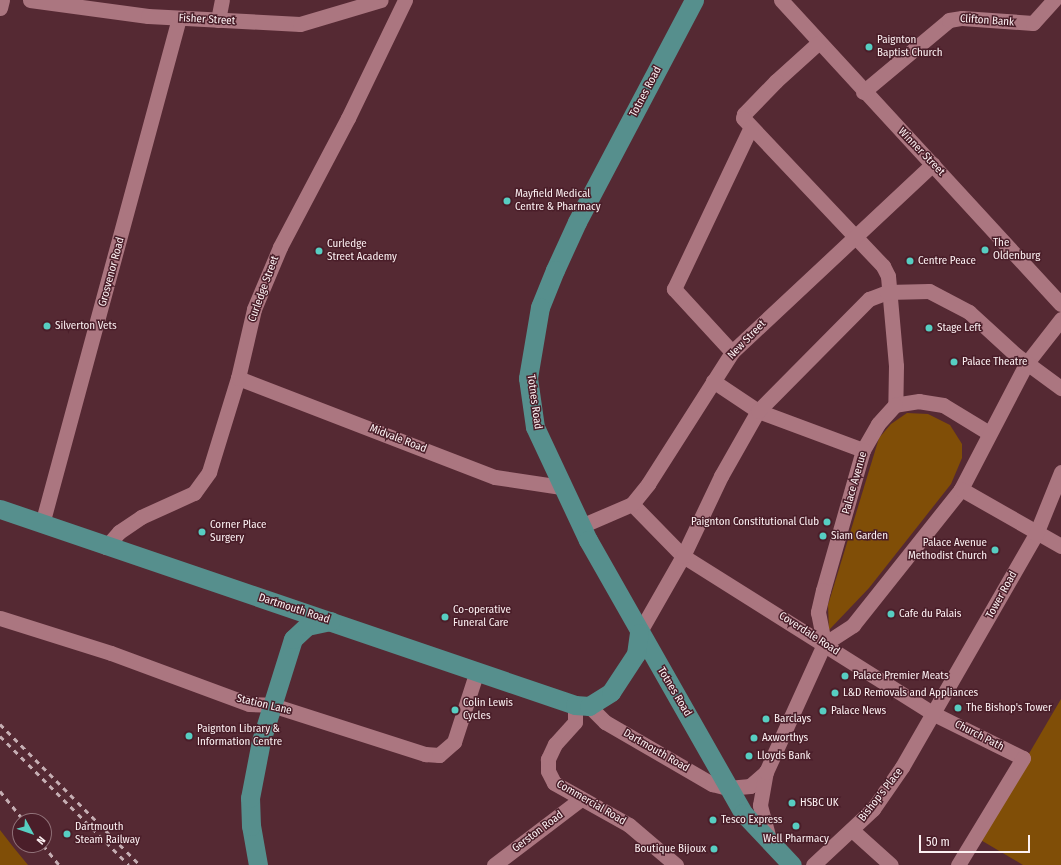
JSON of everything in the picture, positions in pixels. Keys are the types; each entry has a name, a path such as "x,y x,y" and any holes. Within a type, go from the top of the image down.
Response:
{"main road":[{"name":"Totnes Road","path":"694,0 577,222 540,307 528,378 535,427 561,487 581,526 662,674 707,747 743,813 771,845 792,865"},
{"name":"Dartmouth Road","path":"0,509 106,547 582,706"},
{"path":"282,605 293,639"},
{"path":"258,865 251,826 250,798 272,706 293,639 307,626 330,621"},
{"path":"582,706 611,692 626,672 636,654 639,632"},
{"path":"626,672 653,668 662,674"}],"street":[{"path":"0,8 2,0"},
{"name":"Fisher Street","path":"30,0 180,18 300,24 381,0"},
{"path":"218,20 222,0"},
{"name":"Curledge Street","path":"106,547 124,528 194,493 202,484 214,456 238,378 254,309 280,246 348,118 405,0"},
{"name":"Winner Street","path":"781,0 863,92 933,164 1061,304"},
{"name":"Clifton Bank","path":"863,92 944,22 962,18 1033,23 1054,0"},
{"name":"Grosvenor Road","path":"42,524 180,18"},
{"path":"818,43 744,114 752,127 883,266 888,276 887,292 896,366 896,405 919,401 943,405 989,433"},
{"path":"732,352 674,289 752,127"},
{"name":"New Street","path":"581,526 632,504 648,484 732,352 933,164"},
{"path":"639,632 683,556 721,476 758,410 869,299 887,292 929,291 969,312 1026,364 1061,388"},
{"path":"771,845 760,805 766,772 824,644 853,625 961,489 1026,364 1061,319"},
{"name":"Midvale Road","path":"238,378 495,477 561,487"},
{"path":"713,380 758,410 863,450"},
{"name":"Palace Avenue","path":"824,644 818,612 863,450 878,424 896,405"},
{"name":"Tower Road","path":"934,714 1036,534 1061,472"},
{"path":"961,489 1036,534 1061,546"},
{"name":"Coverdale Road","path":"632,504 683,556 934,714"},
{"name":"Station Lane","path":"0,618 111,654 249,704 272,706 425,754 439,755 454,742 477,671"},
{"name":"Dartmouth Road","path":"582,706 605,722 712,784 728,788"},
{"name":"Commercial Road","path":"582,706 575,722 555,744 548,758 548,771 554,783 629,825 676,865"},
{"name":"Church Path","path":"934,714 1023,758 958,865"},
{"name":"Bishop's Place","path":"814,865 873,809 898,773 934,714"},
{"path":"728,788 750,786 766,772"},
{"name":"Gerston Road","path":"494,865 581,799"},
{"path":"852,830 891,865"}],"shaded area":[{"path":"907,413 928,414 950,425 962,444 962,458 951,484 869,588 829,630 828,605 879,438 891,424"},
{"path":"1061,699 1061,865 1023,865 979,839"},
{"path":"0,830 12,845 12,853 18,853 28,865 0,865"}],"railway":[{"path":"0,724 140,865"},
{"path":"0,736 129,865"},
{"path":"0,791 18,813"},
{"path":"49,853 59,865"}],"place":[{"name":"Paignton Baptist Church","path":"869,47"},
{"name":"Mayfield Medical Centre & Pharmacy","path":"507,201"},
{"name":"The Oldenburg","path":"985,250"},
{"name":"Curledge Street Academy","path":"319,251"},
{"name":"Centre Peace","path":"910,261"},
{"name":"Silverton Vets","path":"47,326"},
{"name":"Stage Left","path":"929,328"},
{"name":"Palace Theatre","path":"954,362"},
{"name":"Paignton Constitutional Club","path":"827,522"},
{"name":"Corner Place Surgery","path":"202,532"},
{"name":"Siam Garden","path":"823,536"},
{"name":"Palace Avenue Methodist Church","path":"995,550"},
{"name":"Cafe du Palais","path":"891,614"},
{"name":"Co-operative Funeral Care","path":"445,617"},
{"name":"Palace Premier Meats","path":"845,676"},
{"name":"L&D Removals and Appliances","path":"835,693"},
{"name":"The Bishop's Tower","path":"958,708"},
{"name":"Colin Lewis Cycles","path":"455,710"},
{"name":"Palace News","path":"823,711"},
{"name":"Barclays","path":"766,719"},
{"name":"Paignton Library & Information Centre","path":"189,736"},
{"name":"Axworthys","path":"754,738"},
{"name":"Lloyds Bank","path":"749,756"},
{"name":"HSBC UK","path":"792,803"},
{"name":"Tesco Express","path":"713,820"},
{"name":"Well Pharmacy","path":"796,826"},
{"name":"Dartmouth Steam Railway","path":"67,834"},
{"name":"Boutique Bijoux","path":"714,849"}]}
